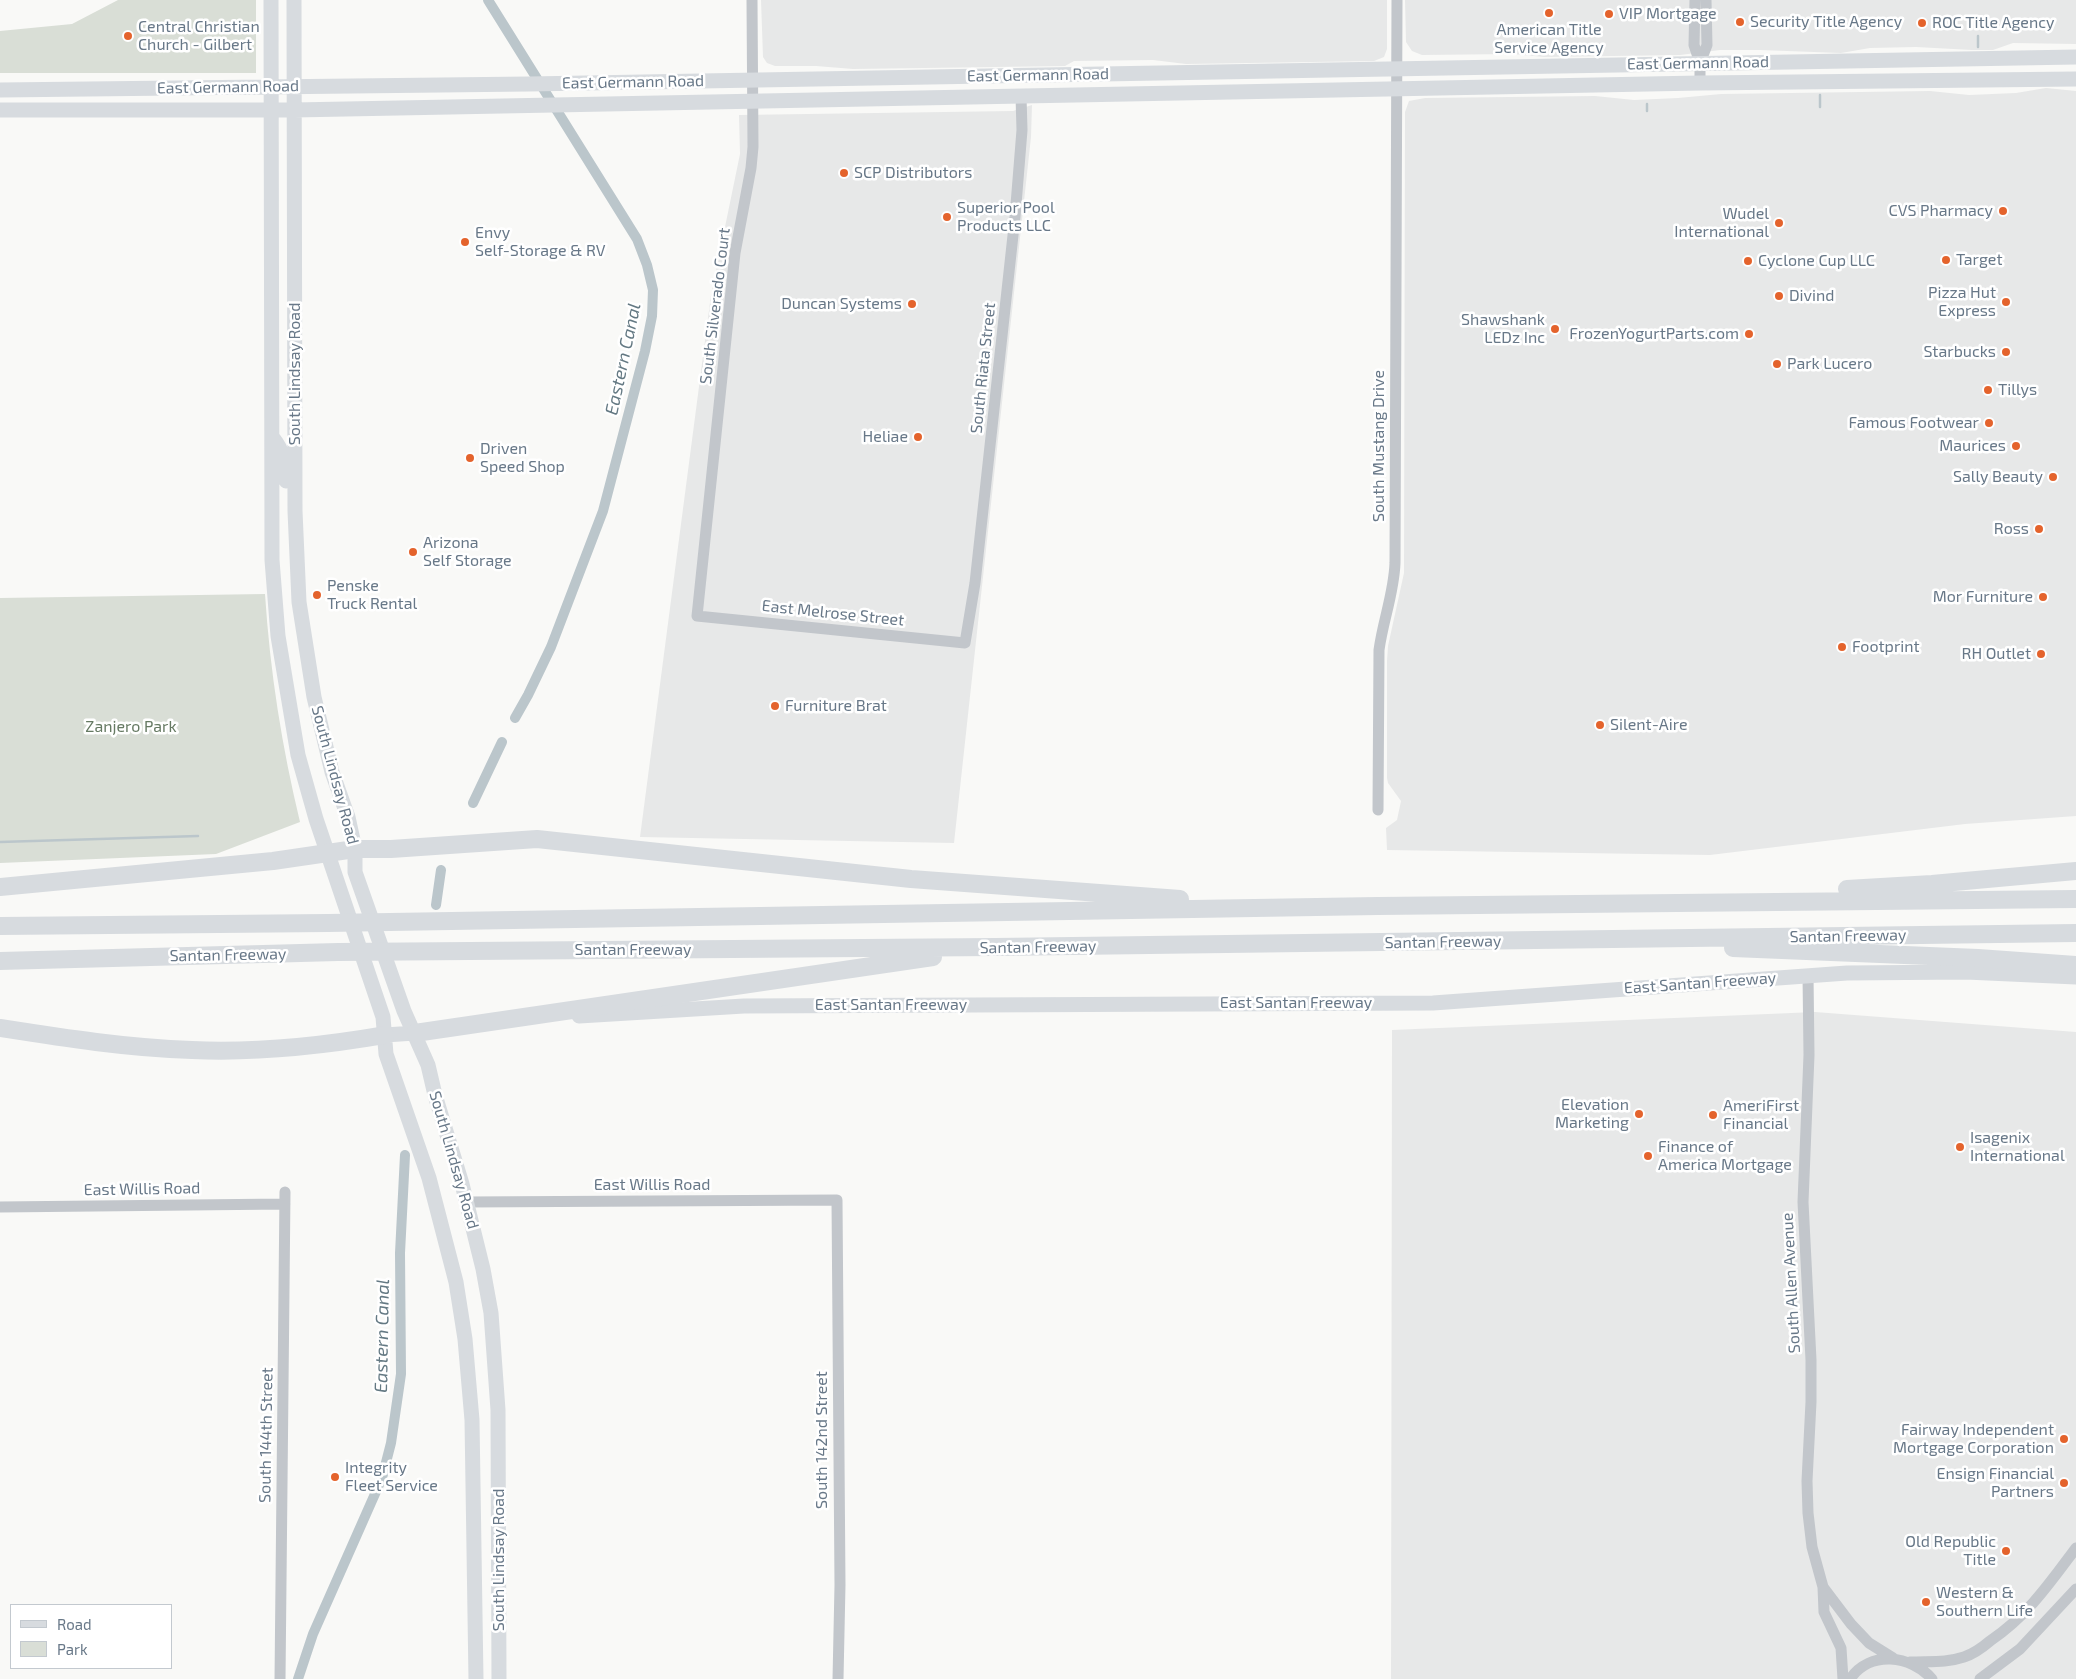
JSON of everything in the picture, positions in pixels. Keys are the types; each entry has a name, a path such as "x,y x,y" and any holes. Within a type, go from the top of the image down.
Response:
{"highway":[{"path":"0,886 273,860 355,849 391,849 524,839 550,840 888,877 973,884 1221,901 1378,906"},
{"path":"1645,903 1702,895 1866,889 2076,871"},
{"name":"Santan Freeway","path":"0,926 328,923 1378,906 2076,899"},
{"name":"Santan Freeway","path":"0,961 338,952 995,947 2076,933"},
{"path":"1668,939 1739,949 1978,958 2076,965"},
{"path":"415,1033 995,947"},
{"path":"0,1028 129,1046 223,1051 287,1048 385,1035"}],"main road":[{"name":"South Lindsay Road","path":"271,0 272,560 278,636 298,755 327,853 383,1017 386,1054 437,1204 456,1282 465,1339 474,1466 476,1679"},
{"name":"South Lindsay Road","path":"294,0 295,511 299,602 314,697 332,772 348,817 355,849 355,872 404,1010 428,1065 434,1095 467,1202 484,1269 496,1358 499,1438 499,1679"},
{"name":"East Germann Road","path":"0,110 294,110 1021,96 1700,63 2076,57"},
{"name":"East Germann Road","path":"0,90 753,80 1398,79 1700,83 2076,79"},
{"path":"272,352 279,378 282,418 286,427 295,437"},
{"path":"272,438 280,447 282,453 286,491 295,511"},
{"name":"East Santan Freeway","path":"515,1019 744,1006 1433,1003 1808,975 1966,972 2076,978"},
{"path":"385,1035 415,1033"}],"street":[{"name":"South Silverado Court","path":"697,616 735,253 751,168 754,102 752,0"},
{"name":"South Mustang Drive","path":"1378,810 1379,650 1381,634 1392,593 1395,563 1397,0"},
{"path":"1695,0 1694,44 1700,63 1700,83"},
{"path":"1700,63 1706,45 1706,0"},
{"name":"South Riata Street","path":"965,643 975,583 1014,226 1022,130 1021,96"},
{"name":"East Melrose Street","path":"697,616 965,643"},
{"name":"South Allen Avenue","path":"1808,975 1809,1055 1804,1214 1809,1301 1811,1402 1806,1481 1812,1547 1823,1587 1824,1612 1841,1648 1843,1679"},
{"name":"East Willis Road","path":"0,1207 285,1198"},
{"name":"South 144th Street","path":"280,1679 285,1198"},
{"name":"East Willis Road","path":"467,1202 837,1200"},
{"name":"South 142nd Street","path":"837,1200 840,1585 838,1679"},
{"path":"1850,1679 1864,1666 1878,1660 1893,1658 1910,1662 1945,1662 1966,1657 2007,1630 2039,1598 2076,1548"},
{"name":"South Allen Avenue","path":"1823,1587 1851,1624 1869,1643 1893,1658"},
{"path":"1980,1679 2020,1649 2076,1589"},
{"path":"1910,1662 1925,1671 1932,1679"}],"shaded area":[{"path":"761,0 1387,0 1387,49 1384,57 1374,61 1186,64 1153,60 1074,61 1065,66 853,69 816,66 775,66 767,63 763,57"},
{"path":"1405,0 2076,0 2076,44 2013,43 1993,50 1916,47 1870,48 1841,53 1720,50 1680,55 1544,57 1512,54 1422,55 1412,51 1406,42"},
{"path":"2046,88 2076,91 2076,816 1965,824 1710,855 1387,850 1386,828 1397,820 1401,801 1388,783 1387,778 1387,661 1388,646 1404,573 1405,112 1409,101 1425,98 1595,96 1634,100 1721,94 1930,91 1969,95 2016,93"},
{"path":"1032,105 1031,137 954,843 640,837 711,295 740,154 739,115 1013,111"},
{"path":"1815,1012 2076,1032 2076,1679 1391,1679 1392,1030"}],"green space":[{"name":"Central Christian Church - Gilbert","path":"118,0 256,0 256,73 0,73 0,31 72,24"},
{"name":"Zanjero Park","path":"265,594 270,652 278,709 300,822 216,854 0,863 0,598"}],"waterway":[{"name":"Eastern Canal","path":"488,0 637,239 647,265 653,290 652,316 645,351 603,511 551,647 515,718"},
{"path":"1978,36 1978,47"},
{"path":"1820,95 1820,107"},
{"path":"1647,104 1647,111"},
{"name":"Eastern Canal","path":"473,803 502,742"},
{"path":"0,842 198,836"},
{"name":"Eastern Canal","path":"436,905 441,870"},
{"name":"Eastern Canal","path":"298,1679 313,1634 382,1478 391,1443 401,1374 400,1253 405,1155"}],"place":[{"name":"American Title Service Agency","path":"1549,13"},
{"name":"VIP Mortgage","path":"1609,14"},
{"name":"Security Title Agency","path":"1740,22"},
{"name":"ROC Title Agency","path":"1922,23"},
{"name":"Central Christian Church - Gilbert","path":"128,36"},
{"name":"SCP Distributors","path":"844,173"},
{"name":"CVS Pharmacy","path":"2003,211"},
{"name":"Superior Pool Products LLC","path":"947,217"},
{"name":"Wudel International","path":"1779,223"},
{"name":"Envy Self-Storage & RV","path":"465,242"},
{"name":"Target","path":"1946,260"},
{"name":"Cyclone Cup LLC","path":"1748,261"},
{"name":"Divind","path":"1779,296"},
{"name":"Pizza Hut Express","path":"2006,302"},
{"name":"Duncan Systems","path":"912,304"},
{"name":"Shawshank LEDz Inc","path":"1555,329"},
{"name":"FrozenYogurtParts.com","path":"1749,334"},
{"name":"Starbucks","path":"2006,352"},
{"name":"Park Lucero","path":"1777,364"},
{"name":"Tillys","path":"1988,390"},
{"name":"Famous Footwear","path":"1989,423"},
{"name":"Heliae","path":"918,437"},
{"name":"Maurices","path":"2016,446"},
{"name":"Driven Speed Shop","path":"470,458"},
{"name":"Sally Beauty","path":"2053,477"},
{"name":"Ross","path":"2039,529"},
{"name":"Arizona Self Storage","path":"413,552"},
{"name":"Penske Truck Rental","path":"317,595"},
{"name":"Mor Furniture","path":"2043,597"},
{"name":"Footprint","path":"1842,647"},
{"name":"RH Outlet","path":"2041,654"},
{"name":"Furniture Brat","path":"775,706"},
{"name":"Silent-Aire","path":"1600,725"},
{"name":"Elevation Marketing","path":"1639,1114"},
{"name":"AmeriFirst Financial","path":"1713,1115"},
{"name":"Isagenix International","path":"1960,1147"},
{"name":"Finance of America Mortgage","path":"1648,1156"},
{"name":"Fairway Independent Mortgage Corporation","path":"2064,1439"},
{"name":"Integrity Fleet Service","path":"335,1477"},
{"name":"Ensign Financial Partners","path":"2064,1483"},
{"name":"Old Republic Title","path":"2006,1551"},
{"name":"Western & Southern Life","path":"1926,1602"}]}
